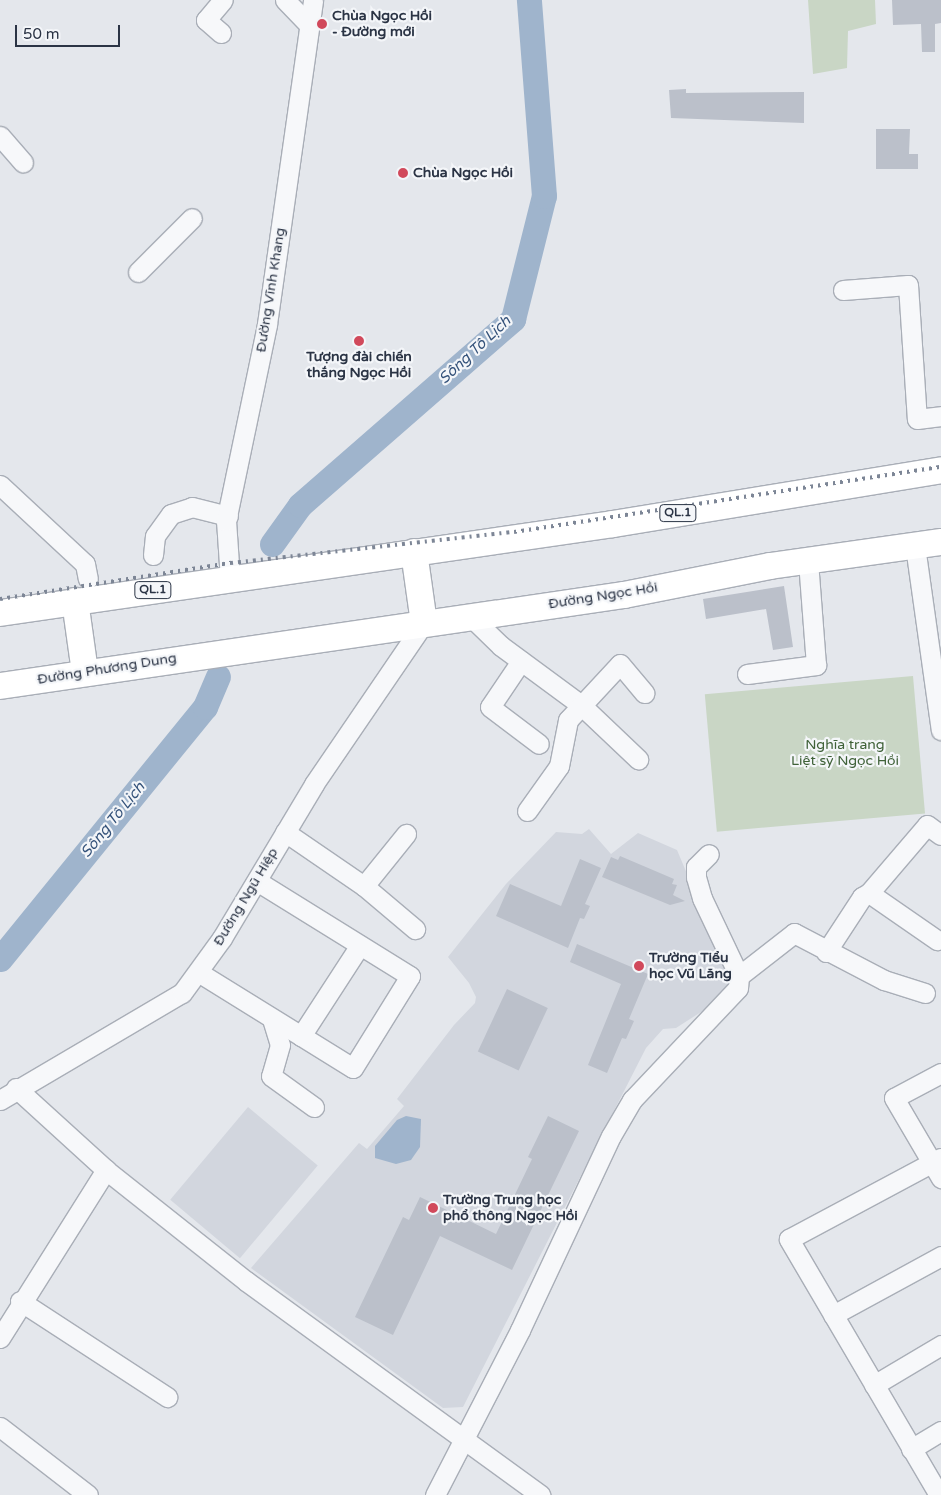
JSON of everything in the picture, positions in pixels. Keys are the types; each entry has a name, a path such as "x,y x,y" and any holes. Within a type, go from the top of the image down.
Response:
{"highway":[{"name":"QL.1","path":"0,613 613,524 940,473"},
{"name":"Đường Ngọc Hồi","path":"265,646 624,595 808,560 941,542"},
{"path":"414,552 424,623"},
{"path":"75,601 85,672"},
{"name":"Đường Phương Dung","path":"0,686 265,646"}],"street":[{"path":"221,33 206,20 223,0"},
{"path":"285,0 309,25"},
{"name":"Đường Vĩnh Khang","path":"230,579 228,516 267,324 313,0"},
{"path":"0,136 23,162"},
{"path":"138,272 192,218"},
{"path":"843,290 908,285 917,419 941,416"},
{"path":"0,485 85,564 88,579"},
{"path":"153,555 155,536 171,514 192,507 228,516"},
{"path":"916,546 941,730"},
{"path":"748,674 816,665 808,560"},
{"path":"470,616 521,661 580,704 638,759"},
{"name":"Đường Ngũ Hiệp","path":"0,1100 16,1088 182,993 198,972 257,880 285,832 366,705 424,623"},
{"path":"521,661 490,707 539,744"},
{"path":"527,811 559,766 568,720 580,704 620,664 644,693"},
{"path":"826,952 862,897 869,893 927,825 941,835"},
{"path":"285,832 364,886 415,929"},
{"path":"364,886 406,834"},
{"path":"435,1495 462,1438 520,1330 611,1136 632,1100 738,988 739,976 702,898 696,877 696,867 709,854"},
{"path":"198,972 353,1068 410,976 257,880"},
{"path":"869,893 937,940"},
{"path":"739,976 794,933 826,952 884,980 925,993"},
{"path":"300,1036 360,945"},
{"path":"272,1018 280,1045 271,1076 314,1107"},
{"path":"939,1495 789,1240 938,1166 894,1098 941,1074"},
{"path":"16,1088 106,1170 246,1281 541,1495"},
{"path":"0,1338 20,1301 106,1170"},
{"path":"834,1315 941,1256"},
{"path":"20,1301 167,1398"},
{"path":"874,1385 941,1345"},
{"path":"0,1427 88,1495"},
{"path":"912,1449 941,1431"}],"shaded area":[{"name":"Trường Trung học phổ thông Ngọc Hồi","path":"589,829 611,854 638,833 677,850 730,976 729,994 676,1028 663,1029 646,1048 463,1407 443,1408 251,1268 359,1143 367,1149 404,1106 397,1099 454,1025 475,1003 476,997 469,983 448,957 506,884 556,832 582,834"},
{"path":"248,1107 318,1165 240,1258 170,1200"}],"green space":[{"path":"808,0 875,0 876,24 848,31 847,68 813,74"},
{"name":"Nghĩa trang Liệt sỹ Ngọc Hồi","path":"913,676 925,813 717,832 705,694"}],"water":[{"path":"406,1116 421,1119 420,1147 411,1160 396,1164 375,1158 375,1146 397,1120"}],"building":[{"path":"892,0 941,0 941,23 935,24 935,52 922,52 921,24 893,25"},
{"path":"686,89 686,93 804,92 804,123 671,118 669,90"},
{"path":"876,129 910,129 909,154 918,154 918,169 876,169"},
{"path":"784,586 793,647 773,650 766,609 706,619 703,599"},
{"path":"620,856 674,879 672,884 677,885 673,895 685,901 670,905 602,877 611,857 618,860"},
{"path":"580,859 601,868 585,904 590,906 584,919 580,918 568,948 496,916 510,884 561,906"},
{"path":"577,944 648,974 629,1019 634,1021 626,1039 622,1038 607,1073 588,1065 621,984 570,962"},
{"path":"507,989 548,1008 519,1071 478,1052"},
{"path":"548,1116 579,1131 512,1270 440,1236 393,1335 355,1317 403,1217 409,1220 420,1197 496,1234 532,1159 528,1157"}],"waterway":[{"name":"Sông Tô Lịch","path":"272,544 300,505 513,319 544,196 529,0"},
{"name":"Sông Tô Lịch","path":"0,959 205,707 218,677"}],"railway":[{"path":"0,599 231,563 514,532 941,467"}],"place":[{"name":"Chùa Ngọc Hồi - Đường mới","path":"322,24"},
{"name":"Chùa Ngọc Hồi","path":"403,173"},
{"name":"Tượng đài chiến thắng Ngọc Hồi","path":"359,341"},
{"name":"Trường Tiểu học Vũ Lăng","path":"639,966"},
{"name":"Trường Trung học phổ thông Ngọc Hồi","path":"433,1208"}]}
